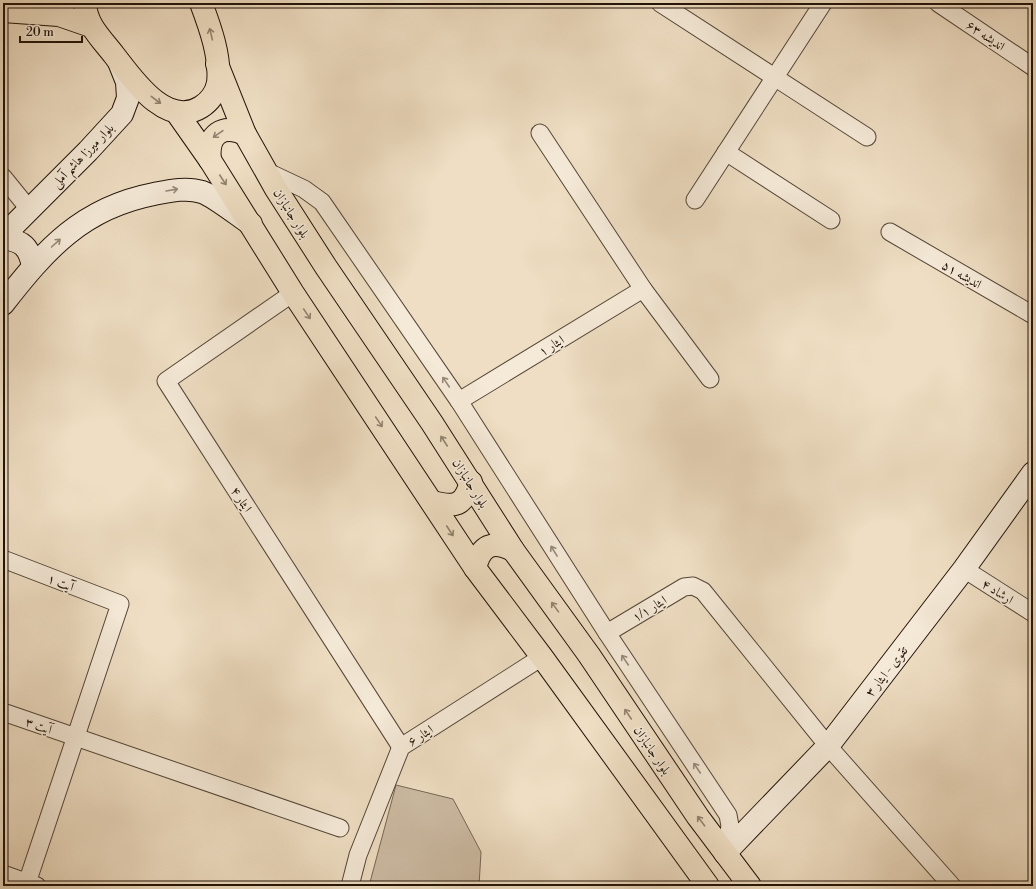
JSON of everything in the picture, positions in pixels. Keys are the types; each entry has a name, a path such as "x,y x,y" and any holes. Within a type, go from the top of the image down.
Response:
{"main road":[{"path":"85,3 85,12 90,26 139,86 164,106 177,113 187,114 204,105 212,96 218,83 217,64 211,33 201,3"},
{"path":"3,12 59,15 90,26"},
{"name":"بلوار میرزا هاشم آملی","path":"3,237 88,151 122,114 128,98 127,82 119,61"},
{"name":"بلوار جانبازان","path":"217,64 245,134 326,267 471,482 514,550 590,655 698,816 750,886"},
{"path":"177,113 210,160 293,293 475,568 542,656 708,886"},
{"path":"210,160 208,148 213,137 223,130 234,129 245,134"},
{"path":"3,304 33,266 55,243 88,218 130,198 178,189 202,192 251,224"},
{"path":"3,237 15,240 24,245 30,254 33,266"},
{"name":"تقوی - ایثار ۳","path":"725,852 828,746 964,569 1032,474"},
{"path":"432,502 454,505 462,501 467,495 471,482"},
{"path":"475,568 479,555 488,547 502,545 514,550"}],"street":[{"path":"660,3 867,137"},
{"path":"695,200 823,3"},
{"name":"اندیشه ۶۳","path":"938,3 1033,67"},
{"path":"540,132 643,290 710,379"},
{"path":"726,152 831,220"},
{"path":"268,172 304,189 322,202 459,401 607,633 728,815 730,826 725,852"},
{"path":"3,177 29,209"},
{"name":"اندیشه ۵۱","path":"890,232 1033,315"},
{"name":"ایثار ۱","path":"459,401 643,290"},
{"name":"ایثار ۴","path":"293,293 166,381 401,748"},
{"name":"آیت ۱","path":"3,559 120,604 76,737"},
{"name":"ارشاد ۴","path":"964,569 1033,613"},
{"name":"ایثار ۱/۱","path":"607,633 684,587 693,586 702,591 828,746"},
{"name":"ایثار ۶","path":"350,886 358,855 401,748 542,656"},
{"name":"آیت ۳","path":"3,712 340,828"},
{"path":"3,874 30,885 76,737"},
{"path":"828,746 952,886"}],"shaded area":[{"path":"396,785 453,799 481,852 479,886 369,886"}]}
